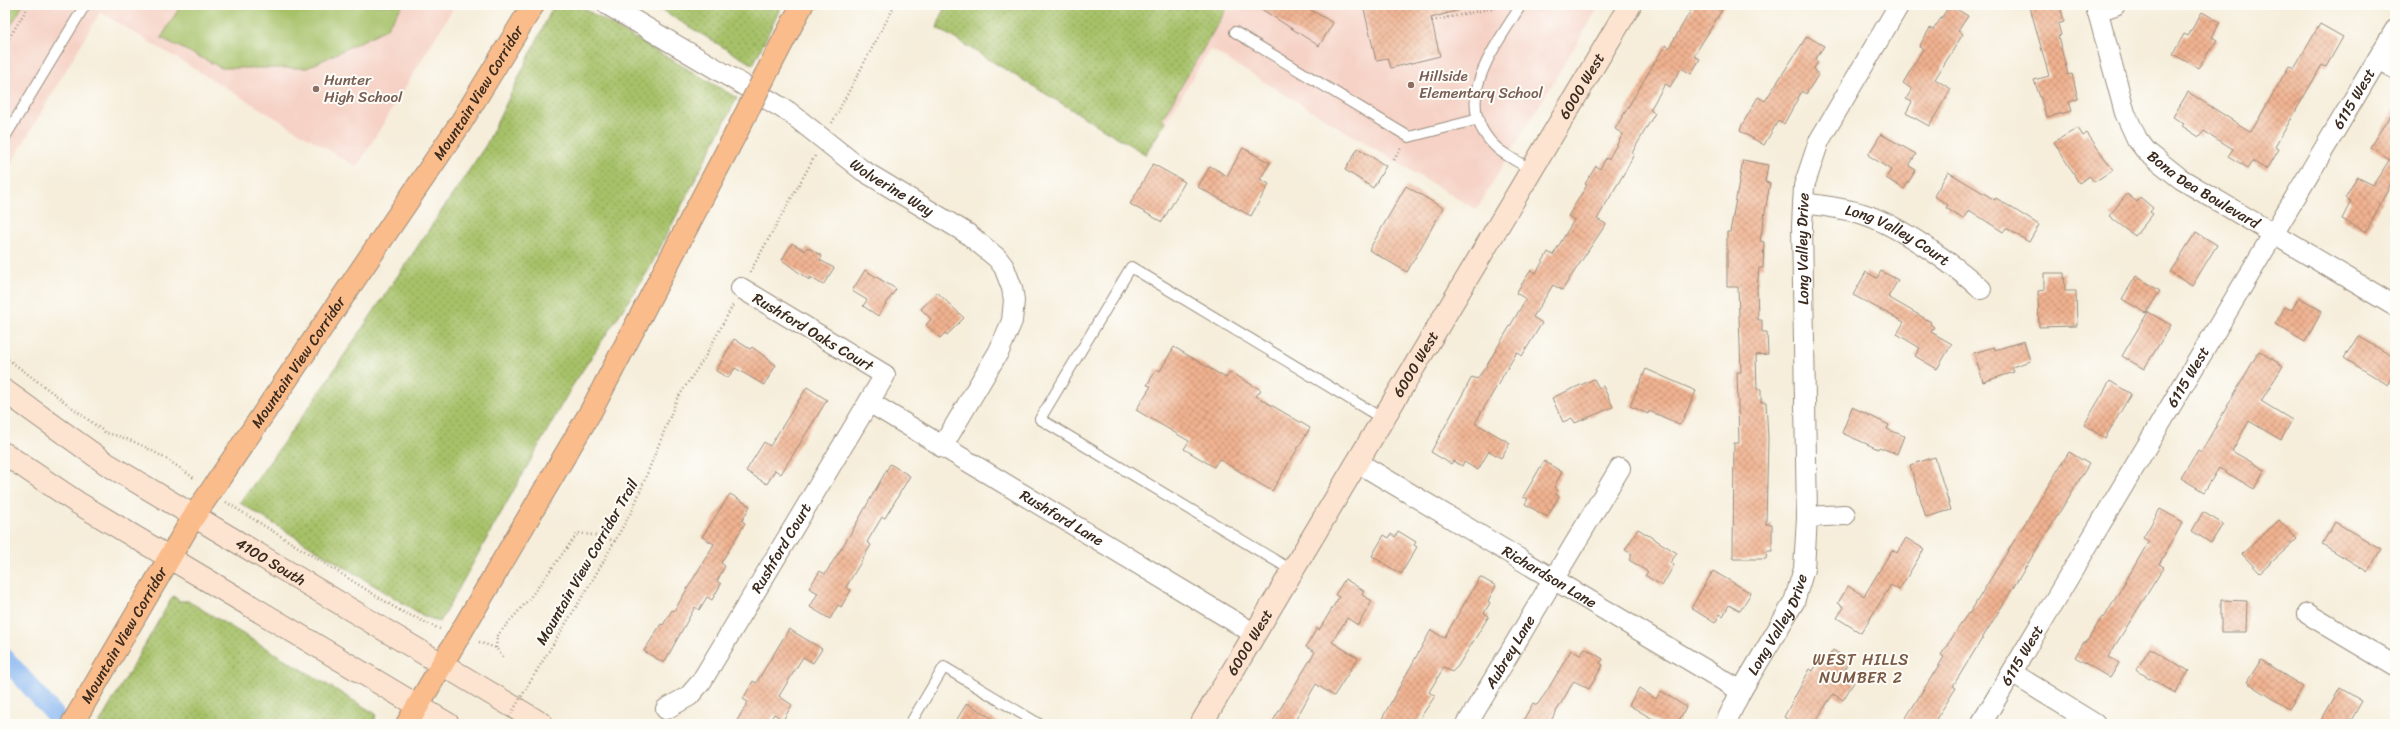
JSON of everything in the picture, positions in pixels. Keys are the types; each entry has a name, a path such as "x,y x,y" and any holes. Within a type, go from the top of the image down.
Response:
{"highway":[{"path":"413,715 444,665 591,411 802,5"},
{"name":"Mountain View Corridor","path":"72,724 194,516 460,124 532,7"}],"main road":[{"name":"6000 West","path":"1201,724 1630,5"},
{"name":"4100 South","path":"5,391 107,464 542,724"},
{"path":"5,454 78,503 170,558 413,715 448,724"}],"street":[{"name":"Wolverine Way","path":"608,5 789,112 813,129 862,170 968,234 997,258 1004,267 1012,288 1013,311 1010,326 999,351 942,447"},
{"name":"Long Valley Drive","path":"1725,724 1741,691 1785,617 1800,585 1806,552 1807,517 1803,204 1808,170 1825,128 1899,5"},
{"name":"Bona Dea Boulevard","path":"2103,7 2122,101 2137,139 2158,162 2181,179 2395,306"},
{"name":"6115 West","path":"1981,724 2395,30"},
{"path":"2378,59 2395,69"},
{"name":"Long Valley Court","path":"1803,204 1849,210 1879,221 1950,263 1981,289"},
{"name":"Rushford Oaks Court","path":"741,288 885,375"},
{"name":"Rushford Court","path":"666,709 689,696 701,682 885,375"},
{"name":"Rushford Lane","path":"869,402 1255,634"},
{"name":"Richardson Lane","path":"1357,462 1741,691"},
{"name":"Aubrey Lane","path":"1467,724 1620,468"},
{"path":"1807,517 1845,514"},
{"path":"2308,614 2395,666"},
{"path":"2012,673 2095,724"}],"lane":[{"path":"5,137 85,5"},
{"path":"1521,5 1481,71 1475,95 1479,119 1483,130 1498,148 1532,170"},
{"path":"1235,32 1409,137 1479,119"},
{"path":"1293,571 1040,419 1044,412 1131,267 1383,419"},
{"path":"910,724 944,667 1039,724"}],"path":[{"path":"5,45 29,5"},
{"path":"831,126 895,5"},
{"path":"1444,5 1448,18"},
{"path":"1432,21 1502,6"},
{"path":"1394,160 1402,146"},
{"path":"758,258 818,152"},
{"name":"Mountain View Corridor Trail","path":"505,724 634,509 647,480 677,399 705,357 724,322"},
{"path":"5,357 106,433 122,436 167,458"},
{"path":"239,511 399,610 442,630"},
{"path":"504,658 495,648 498,636 529,599 578,532 615,541"}],"shaded area":[{"name":"Hunter High School","path":"5,5 455,5 357,167 100,12 5,174"},
{"name":"Hillside Elementary School","path":"945,5 1600,5 1476,210 1210,49 1146,155 937,28"}],"green space":[{"path":"5,5 23,5 5,35"},
{"path":"181,5 403,5 386,29 307,68 222,68 161,38"},
{"path":"554,5 578,5 737,98 648,271 571,388 440,622 424,616 240,503 314,400 486,145"},
{"path":"653,5 782,5 753,65"},
{"path":"945,5 1229,5 1162,119 1166,122 1145,154 937,28"},
{"path":"173,596 180,601 188,601 376,714 374,724 99,724"}],"building":[{"path":"1255,5 1303,5 1333,23 1319,46"},
{"path":"1363,5 1459,5 1459,10 1431,18 1440,56 1391,68 1388,58 1376,60"},
{"path":"1694,5 1725,5 1694,56 1700,59 1691,74 1681,68 1670,87 1665,84 1650,110 1655,113 1632,153 1634,154 1626,170 1597,219 1606,224 1562,290 1553,285 1533,317 1542,323 1522,356 1517,352 1475,423 1510,443 1501,458 1489,451 1478,470 1464,462 1462,466 1453,461 1451,464 1431,452 1472,377 1477,379 1487,365 1526,299 1516,293 1531,270 1536,273 1548,252 1553,255 1574,220 1568,216 1587,185 1585,184 1596,166 1600,169 1606,158 1608,160 1623,134 1615,129 1665,45 1669,48"},
{"path":"1950,5 1968,16 1958,31 1963,34 1935,79 1951,89 1929,126 1906,113 1912,102 1906,99 1912,89 1903,83 1923,49 1919,47 1930,28 1933,30"},
{"path":"2038,5 2060,5 2064,22 2058,24 2061,35 2058,36 2068,75 2072,74 2078,99 2069,102 2072,111 2047,117 2034,80 2049,76 2030,7"},
{"path":"2202,12 2220,22 2212,37 2217,40 2198,68 2173,54 2184,34 2188,36"},
{"path":"2320,24 2343,37 2326,67 2322,65 2275,147 2279,149 2267,170 2253,161 2248,168 2228,156 2233,149 2204,131 2199,137 2182,126 2184,124 2173,117 2188,92 2251,132 2289,66 2294,69"},
{"path":"1807,36 1824,46 1815,60 1818,62 1814,68 1818,75 1806,94 1802,91 1784,124 1778,121 1764,145 1740,131 1742,125 1758,97 1765,101"},
{"path":"2395,108 2395,175 2366,232 2342,219 2351,201 2345,198 2357,177 2373,185 2390,159 2370,147"},
{"path":"2078,128 2083,136 2087,133 2113,170 2094,182 2090,176 2079,183 2054,142"},
{"path":"1881,134 1916,154 1909,166 1916,170 1904,189 1886,178 1891,170 1868,155"},
{"path":"1243,148 1270,163 1260,179 1269,184 1251,216 1198,187 1210,166 1227,176"},
{"path":"1358,148 1386,166 1373,188 1345,170"},
{"path":"1743,160 1768,165 1765,182 1770,183 1760,241 1764,242 1763,268 1759,268 1757,288 1758,320 1762,320 1762,332 1767,332 1768,354 1756,355 1757,389 1761,389 1761,402 1766,402 1768,438 1766,524 1772,524 1772,551 1767,551 1766,559 1733,559 1734,443 1739,443 1737,372 1741,372 1738,287 1727,287 1727,232 1730,232"},
{"path":"1153,164 1185,182 1162,222 1130,204"},
{"path":"1948,172 1995,200 1996,198 2039,225 2029,242 2006,228 2003,232 1969,210 1963,219 1946,208 1948,205 1934,196"},
{"path":"1406,186 1443,208 1407,272 1369,250"},
{"path":"2127,194 2137,202 2140,197 2153,208 2150,212 2153,214 2135,236 2109,216"},
{"path":"2196,232 2217,245 2192,286 2170,272"},
{"path":"792,243 805,251 807,247 822,256 820,260 834,268 823,285 810,277 809,280 782,260"},
{"path":"865,270 896,289 878,316 863,306 867,300 852,291"},
{"path":"1881,271 1898,280 1888,297 1931,322 1930,324 1934,327 1931,332 1952,344 1937,369 1915,356 1920,348 1897,334 1904,322 1853,295 1866,272 1877,278"},
{"path":"2044,273 2064,273 2065,291 2076,291 2077,326 2039,327 2038,291 2044,290"},
{"path":"2136,276 2160,291 2146,313 2122,299"},
{"path":"937,292 964,318 947,335 945,333 940,338 926,325 931,319 921,309"},
{"path":"2299,297 2322,311 2305,342 2275,324 2285,307 2292,310"},
{"path":"2148,312 2171,325 2144,369 2122,356"},
{"path":"2358,336 2395,358 2395,374 2388,385 2344,358"},
{"path":"734,339 750,349 752,347 776,365 764,385 735,368 728,378 716,371"},
{"path":"2024,341 2030,361 2012,367 2014,372 1983,382 1974,353 1994,347 1995,350"},
{"path":"1174,347 1226,378 1230,372 1261,390 1256,396 1310,428 1272,491 1219,459 1214,467 1184,449 1189,441 1136,410 1151,386 1147,385 1157,369 1160,371"},
{"path":"2259,351 2283,366 2261,401 2292,420 2281,440 2249,421 2232,451 2265,470 2254,489 2219,468 2204,492 2181,478 2198,450 2201,452"},
{"path":"1646,369 1696,391 1682,422 1679,424 1652,412 1648,412 1648,414 1630,406"},
{"path":"1594,379 1599,388 1603,386 1613,407 1575,423 1572,418 1563,422 1552,398"},
{"path":"2110,381 2131,394 2105,438 2084,425"},
{"path":"807,387 827,400 781,474 775,470 767,484 746,471 764,442 770,446"},
{"path":"1852,407 1889,425 1887,429 1904,436 1897,454 1879,447 1878,449 1842,433"},
{"path":"2069,452 2089,464 1953,686 1956,688 1933,724 1902,724 1944,657 1941,655 1968,613 1969,614"},
{"path":"1935,457 1951,510 1926,517 1910,465"},
{"path":"1544,461 1562,472 1554,487 1557,489 1555,494 1559,496 1547,517 1525,504 1528,499 1523,497"},
{"path":"890,464 910,476 885,518 882,517 867,542 871,545 846,587 851,590 841,607 838,605 830,619 810,607 818,593 809,588 820,571 825,574 851,533"},
{"path":"730,494 750,506 742,521 745,523 721,563 725,566 717,581 721,584 712,600 707,597 699,610 695,607 664,663 644,651 661,624 663,625 672,610 674,611 714,544 702,537"},
{"path":"2160,509 2183,522 2159,564 2164,567 2108,657 2119,663 2110,678 2075,657 2084,642 2086,643 2102,617 2104,618 2149,541 2143,538"},
{"path":"2203,512 2223,524 2211,543 2192,531"},
{"path":"2279,520 2297,539 2260,573 2242,554"},
{"path":"2335,522 2381,549 2368,572 2322,544"},
{"path":"1638,529 1677,553 1670,563 1674,565 1662,586 1645,575 1648,572 1629,560 1632,554 1625,550"},
{"path":"1398,531 1416,542 1414,545 1417,547 1401,574 1372,556 1384,535 1389,538 1391,534 1395,537"},
{"path":"1906,538 1924,549 1899,590 1891,585 1861,633 1837,618 1844,607 1838,603 1848,586 1864,596 1892,550 1897,553"},
{"path":"1713,571 1751,593 1740,611 1729,605 1723,616 1720,614 1715,623 1691,608"},
{"path":"1480,577 1496,586 1488,601 1490,603 1484,613 1489,616 1458,666 1452,672 1444,667 1429,692 1435,696 1416,724 1379,724 1431,630 1444,638"},
{"path":"1345,579 1364,591 1362,595 1372,601 1358,625 1347,618 1332,642 1358,658 1334,696 1316,684 1293,724 1271,724 1315,652 1306,647 1317,628 1319,630 1339,597 1335,595"},
{"path":"2221,600 2247,601 2246,632 2221,632"},
{"path":"789,629 822,649 813,663 803,657 779,696 792,705 783,720 774,714 768,724 735,724 748,702 743,699 753,681 756,683"},
{"path":"1585,648 1603,659 1600,663 1603,665 1589,689 1574,681 1549,724 1521,724 1533,703 1537,705 1547,691 1571,650 1580,655"},
{"path":"2150,648 2189,671 2175,693 2136,670"},
{"path":"1833,650 1850,660 1842,674 1854,682 1843,700 1833,694 1814,724 1784,724 1787,719 1784,717 1810,669 1813,671 1819,661 1824,664"},
{"path":"2261,660 2303,687 2289,709 2247,682"},
{"path":"1639,688 1656,699 1661,691 1686,707 1677,724 1661,724 1629,705"},
{"path":"2340,688 2362,701 2349,724 2319,724"},
{"path":"967,703 1001,724 954,724"}],"waterway":[{"path":"5,658 55,715"}],"place":[{"name":"Hillside Elementary School","path":"1411,85"},
{"name":"Hunter High School","path":"316,89"}],"district":[{"name":"WEST HILLS NUMBER 2","path":"1861,668"}]}
